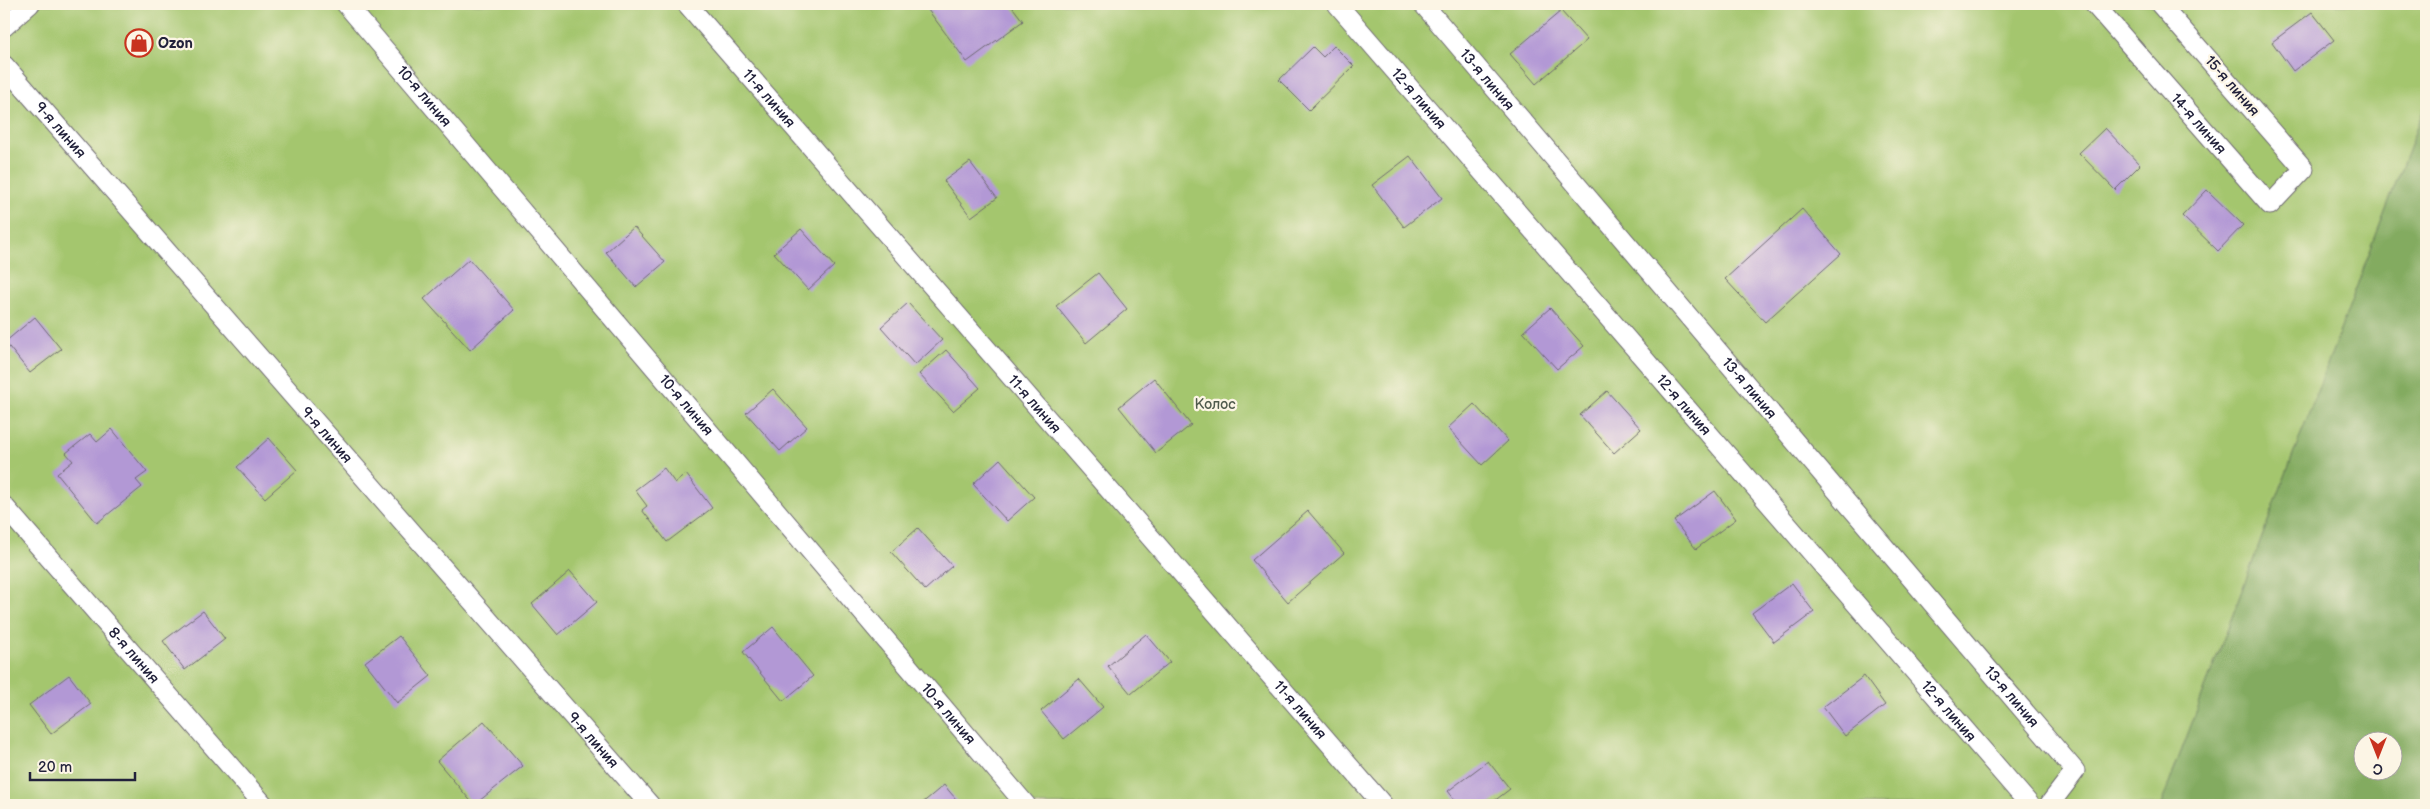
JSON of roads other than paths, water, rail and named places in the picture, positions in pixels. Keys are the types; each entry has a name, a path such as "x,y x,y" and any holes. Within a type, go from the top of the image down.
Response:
{"lane":[{"path":"4,27 30,4"},
{"name":"10-я линия","path":"346,4 1026,805"},
{"name":"11-я линия","path":"687,4 1383,805"},
{"name":"12-я линия","path":"1337,4 2030,805"},
{"name":"13-я линия","path":"1423,4 2075,771 2049,805"},
{"name":"14-я линия","path":"2094,4 2270,205 2304,169"},
{"name":"15-я линия","path":"2160,4 2304,169"},
{"name":"9-я линия","path":"4,65 650,805"},
{"name":"8-я линия","path":"4,506 264,805"}],"place":[{"name":"Ozon","path":"139,43"}],"park label":[{"name":"Колос","path":"1215,404"}]}
